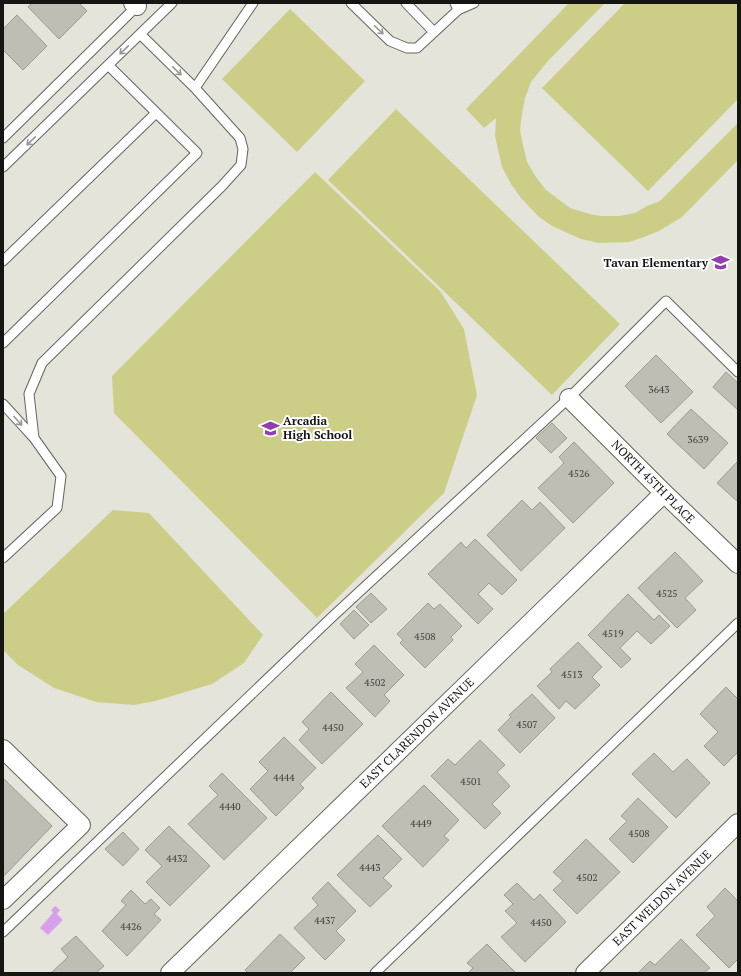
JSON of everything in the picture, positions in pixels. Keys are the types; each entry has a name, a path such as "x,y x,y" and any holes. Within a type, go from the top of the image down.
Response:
{"street":[{"name":"NORTH 45TH PLACE","path":"569,398 664,493 738,564"},
{"name":"EAST CLARENDON AVENUE","path":"170,973 664,493"},
{"path":"3,749 81,825 3,900"},
{"name":"EAST WELDON AVENUE","path":"585,973 738,823"}],"lane":[{"path":"3,167 172,3"},
{"path":"195,88 253,3"},
{"path":"351,3 390,41 407,48 418,48 456,7 474,3"},
{"path":"406,3 434,32"},
{"path":"3,138 137,4"},
{"path":"34,438 29,394 42,363 222,186 240,165 243,149 240,138 195,88 140,34"},
{"path":"3,343 197,153 108,65"},
{"path":"3,261 156,113"},
{"path":"3,932 331,618 569,398 666,301 738,372"},
{"path":"3,404 34,438 61,476 57,508 3,558"},
{"path":"375,973 738,623"}],"green space":[{"path":"569,3 605,3 547,62 531,82 525,98 520,130 527,162 536,177 546,190 570,208 601,216 619,216 635,213 660,201 738,123 738,160 682,217 659,231 629,242 599,243 581,239 552,226 539,217 521,198 511,184 502,167 495,136 496,118 484,128 466,109"},
{"path":"625,3 738,3 738,99 648,191 542,88"},
{"path":"290,9 365,81 297,152 222,79"},
{"path":"396,109 620,324 552,395 328,180"},
{"path":"315,172 440,291 464,329 477,395 444,493 317,618 114,413 112,376"},
{"path":"113,510 149,513 263,635 244,663 212,684 155,701 134,705 96,702 54,688 18,665 3,650 3,614"}],"shaded area":[{"path":"55,906 60,910 57,914 63,920 48,935 40,928 53,913 51,910"}],"building":[{"path":"32,3 79,3 87,11 59,39 28,7"},
{"path":"17,15 47,46 23,70 3,50 3,29"},
{"path":"656,355 693,392 661,423 625,386"},
{"path":"726,372 738,383 738,410 713,387"},
{"path":"691,409 728,443 704,469 667,434"},
{"path":"552,423 567,438 551,453 536,438"},
{"path":"574,442 614,483 573,523 538,488 564,463 559,457"},
{"path":"738,461 738,502 717,483"},
{"path":"522,500 532,510 540,502 565,528 521,571 487,535"},
{"path":"475,539 517,580 502,595 489,583 478,594 493,609 478,624 428,574 461,542 466,548"},
{"path":"675,552 703,581 685,598 696,610 677,628 638,588"},
{"path":"371,593 387,609 371,623 356,607"},
{"path":"628,594 654,620 659,615 670,626 651,644 637,631 620,648 631,659 621,668 588,635"},
{"path":"428,603 434,609 440,604 462,626 451,637 453,640 425,668 400,643 403,640 397,634"},
{"path":"354,610 369,625 354,639 340,624"},
{"path":"578,642 602,667 592,677 600,685 575,709 566,701 559,709 537,686 552,672 550,669"},
{"path":"374,645 404,675 384,695 390,701 375,717 346,688 363,672 355,664"},
{"path":"726,687 738,699 738,752 724,766 704,746 718,732 700,714"},
{"path":"331,692 363,724 322,764 299,740 309,729 302,722"},
{"path":"532,694 555,718 520,753 498,730 511,717 509,715"},
{"path":"284,737 316,768 300,784 304,788 276,816 250,789 268,771 259,762"},
{"path":"480,740 505,765 497,772 510,786 492,804 501,813 485,829 431,776 448,759 455,765"},
{"path":"654,753 673,772 687,759 710,783 676,818 632,774"},
{"path":"222,773 267,818 224,860 188,824 218,795 209,786"},
{"path":"3,778 52,826 3,877"},
{"path":"424,785 459,820 444,836 449,840 423,867 382,826"},
{"path":"638,798 668,827 633,863 609,839 627,821 621,816"},
{"path":"169,826 210,866 170,906 146,882 162,866 145,850"},
{"path":"123,832 139,849 123,866 105,849"},
{"path":"378,835 402,859 383,878 392,886 370,907 337,875"},
{"path":"586,839 620,872 577,914 553,890 563,881 553,872"},
{"path":"328,882 356,911 336,931 345,940 325,960 294,928 318,905 312,898"},
{"path":"517,883 534,900 540,894 566,922 525,962 501,937 517,923 505,911 513,904 504,895"},
{"path":"725,888 738,901 738,959 729,968 696,935 715,916 707,907"},
{"path":"131,890 145,904 151,899 160,908 154,914 161,920 127,956 102,931 126,905 121,901"},
{"path":"280,934 305,958 290,973 248,973 245,970"},
{"path":"76,936 104,966 96,973 51,973 68,957 61,949"},
{"path":"681,939 710,968 704,973 638,973 650,961 655,965"},
{"path":"487,944 515,972 468,973 473,968 467,963"}],"place":[{"name":"Tavan Elementary","path":"721,263"},
{"name":"Arcadia High School","path":"270,428"}]}
